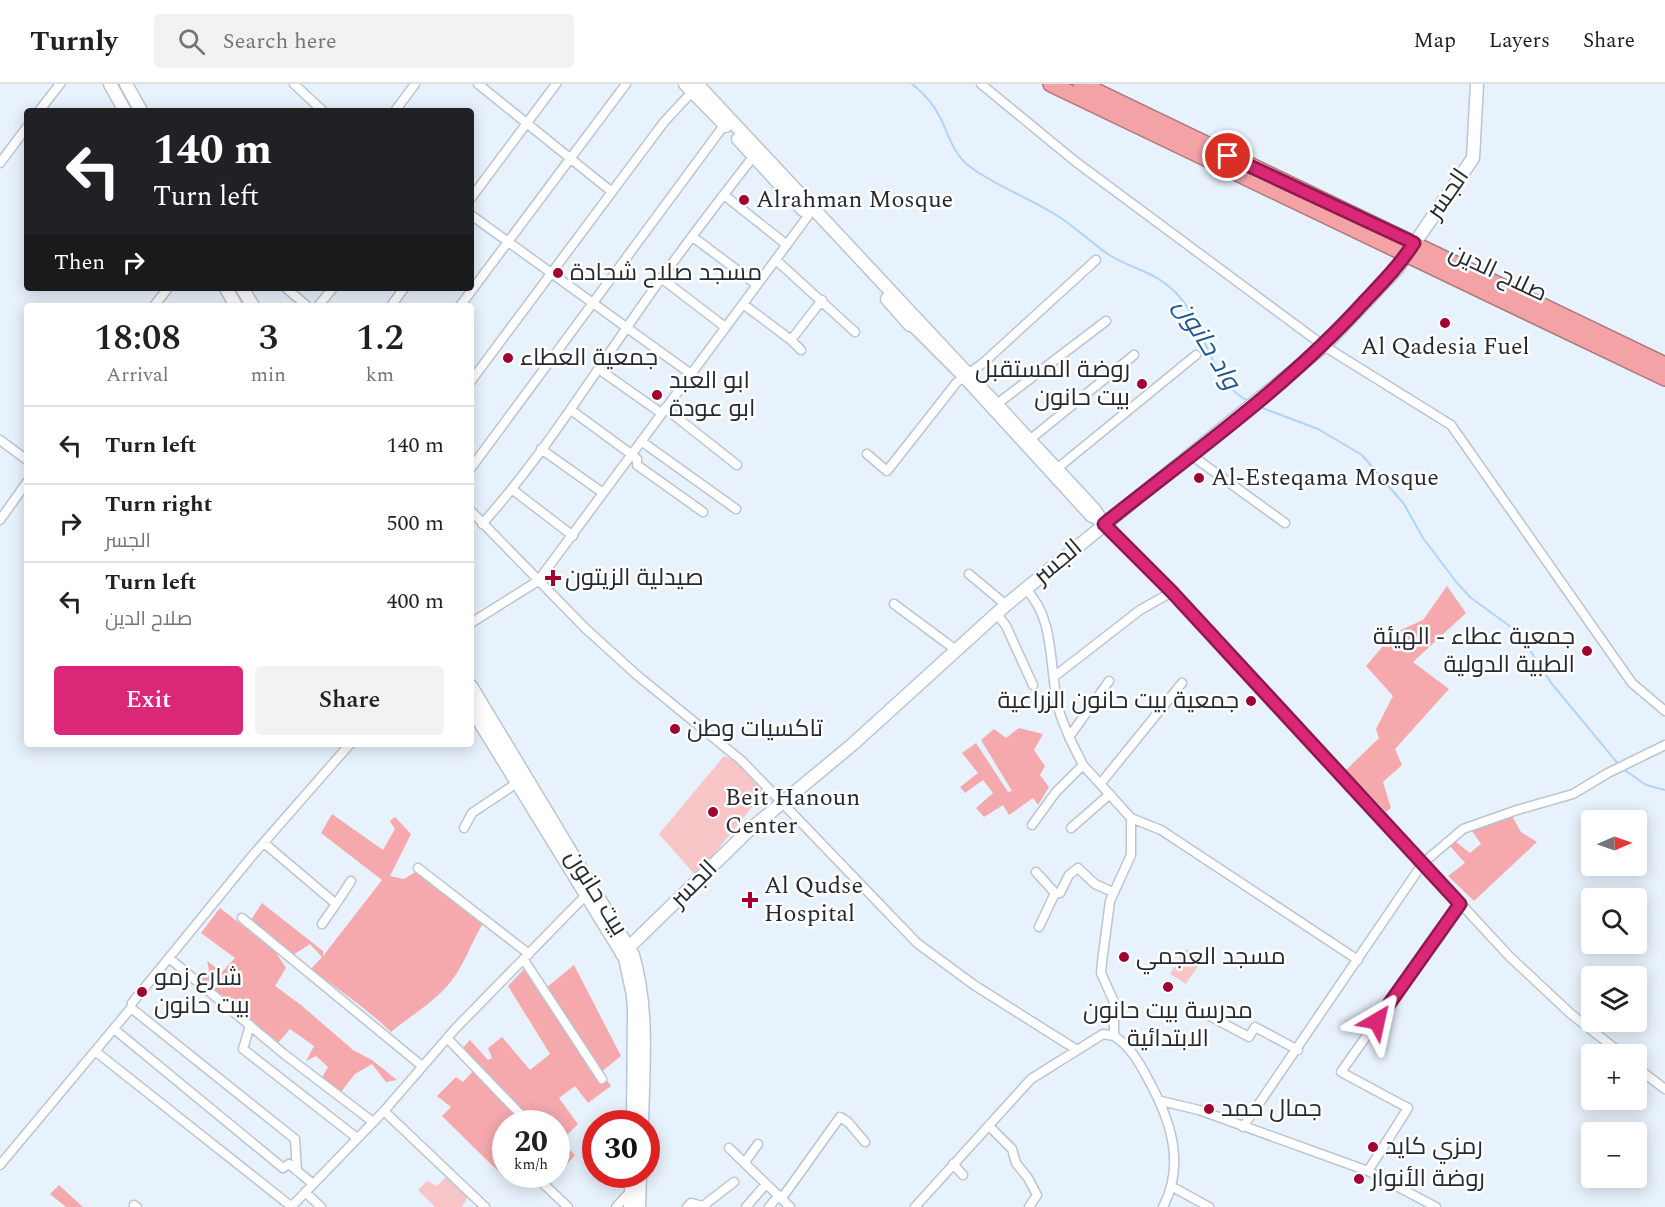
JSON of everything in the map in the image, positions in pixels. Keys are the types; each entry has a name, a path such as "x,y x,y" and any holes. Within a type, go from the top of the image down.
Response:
{"highway":[{"name":"صلاح الدين","path":"1052,84 1665,365"},
{"name":"صلاح الدين","path":"1081,84 1665,378"}],"street":[{"path":"41,108 60,84"},
{"path":"110,84 123,108"},
{"path":"126,84 139,108"},
{"path":"294,84 320,108"},
{"path":"397,108 415,84"},
{"path":"478,84 612,192"},
{"path":"474,194 556,84"},
{"path":"474,288 626,84"},
{"path":"981,84 1076,162 1324,346 1451,425 1632,683 1665,711"},
{"name":"الجسر","path":"626,950 726,852 853,744 1001,609 1104,524 1264,398 1324,346 1397,269 1473,158 1478,84"},
{"path":"691,87 910,325 965,375"},
{"path":"474,377 691,87"},
{"path":"691,87 1027,443 1094,509 1104,524 1172,592 1510,957 1571,1014 1609,1044"},
{"path":"474,464 591,302 725,124"},
{"path":"0,163 24,131"},
{"path":"482,524 513,490 600,370 661,278 753,157"},
{"path":"724,195 787,246"},
{"path":"474,621 538,582 808,216"},
{"path":"474,217 691,374"},
{"path":"693,237 757,285"},
{"path":"776,260 855,332"},
{"path":"867,454 887,471 965,375 1096,260"},
{"path":"661,278 725,327"},
{"path":"156,303 166,291"},
{"path":"290,291 304,303"},
{"path":"320,303 330,291"},
{"path":"462,303 472,291"},
{"path":"792,340 822,300"},
{"path":"743,304 792,340 801,350"},
{"path":"993,407 1106,321"},
{"path":"1027,443 1134,355"},
{"path":"1052,469 1059,467 1197,356"},
{"path":"600,370 663,411 737,465"},
{"path":"571,410 631,454 637,459 638,465 704,512"},
{"path":"0,440 24,458"},
{"path":"641,441 736,509"},
{"path":"541,449 603,493"},
{"path":"1191,455 1285,523"},
{"path":"0,520 24,486"},
{"path":"513,490 573,536"},
{"path":"474,515 538,582 638,676 742,761 917,943 975,985 1077,1050"},
{"path":"969,574 1001,609 1033,685"},
{"path":"1026,589 1038,603 1041,611 1055,676 1059,709 1069,737 1083,765 1131,818 1161,830 1358,960"},
{"path":"1055,676 1140,610 1172,592"},
{"path":"894,604 956,651"},
{"path":"1069,737 1109,681"},
{"path":"1101,783 1182,683"},
{"name":"بيت حانون","path":"474,691 626,950 643,1000 642,1110"},
{"name":"بيت حانون","path":"474,713 585,896 626,950 633,995 633,1110"},
{"path":"1243,1127 1298,1050 1423,863 1463,829 1573,794 1608,773 1665,745"},
{"path":"0,1165 114,1029 131,1008 132,1003 264,843 347,747"},
{"path":"1032,825 1056,792 1083,765"},
{"path":"464,828 472,813 517,783"},
{"path":"1071,828 1110,794"},
{"path":"1114,1036 1114,1002 1101,973 1107,913 1113,892 1131,855 1131,818"},
{"path":"264,843 336,904"},
{"path":"418,868 527,957 602,1079"},
{"path":"1055,893 1060,893 1069,875 1078,868 1095,884 1113,892"},
{"path":"1036,872 1055,893"},
{"path":"322,924 351,881"},
{"path":"1039,927 1055,893"},
{"path":"95,1050 292,1207 384,1111 447,1038 585,896"},
{"path":"1368,1171 1408,1108 1341,1071 1460,904"},
{"path":"242,918 422,1066"},
{"path":"169,958 373,1122"},
{"path":"131,1008 295,1139 297,1170"},
{"path":"1204,1013 1249,1037 1255,1027 1298,1050"},
{"path":"250,1025 243,1050 357,1138"},
{"path":"114,1029 283,1168 289,1164 313,1184"},
{"path":"915,1207 1031,1079 1103,1034 1114,1036 1130,1050 1166,1113 1173,1147 1171,1186 1162,1207"},
{"path":"447,1038 516,1110"},
{"path":"1647,1075 1665,1089"},
{"path":"1161,1101 1199,1110 1368,1171 1437,1207"},
{"path":"384,1111 485,1207"},
{"path":"770,1207 781,1197 840,1117 848,1122 865,1142"},
{"path":"989,1126 1012,1149 1016,1162 1037,1195 1029,1207"},
{"path":"745,1162 758,1144"},
{"path":"729,1148 790,1207"},
{"path":"953,1164 963,1175"},
{"path":"687,1207 691,1203 703,1206 734,1182"},
{"path":"746,1207 766,1184"},
{"path":"1171,1186 1209,1207"},
{"path":"548,1188 568,1207"},
{"path":"630,1207 631,1188"},
{"path":"639,1207 640,1188"},
{"path":"616,1207 631,1191"},
{"path":"305,1192 321,1207"}],"shaded area":[{"path":"1447,586 1466,613 1413,662 1449,689 1395,749 1402,765 1383,782 1391,808 1386,812 1346,770 1379,738 1376,729 1393,696 1366,666 1394,633 1423,620"},
{"path":"1019,728 1043,734 1034,750 1045,766 1040,775 1049,787 1038,805 1033,798 1009,815 1003,805 984,817 976,808 993,793 983,780 965,793 960,787 978,773 962,753 976,743 1008,792 1012,791 981,740 994,729 1006,738"},
{"name":"Beit Hanoun Center","path":"724,756 736,761 766,790 696,876 659,834"},
{"path":"332,814 383,850 395,829 390,821 395,817 411,834 390,876 404,879 417,871 483,923 459,970 449,984 429,1003 391,1032 311,969 322,957 310,944 293,955 251,920 262,903 323,951 323,956 382,880 321,833"},
{"path":"1512,816 1521,832 1537,842 1474,901 1448,876 1465,863 1450,846 1455,841 1470,853 1481,844 1472,831"},
{"path":"220,908 275,951 286,968 275,986 301,1005 353,1050 372,1060 397,1080 386,1082 372,1064 355,1074 341,1092 321,1079 328,1067 316,1056 306,1061 314,1046 290,1029 278,1043 202,979 209,970 207,961 222,972 235,958 201,933"},
{"path":"1186,949 1202,960 1186,984 1170,974"},
{"path":"574,965 621,1056 601,1072 611,1086 588,1103 575,1086 559,1098 568,1110 492,1110 492,1165 442,1116 451,1107 437,1096 456,1077 463,1082 474,1070 459,1052 470,1040 488,1060 492,1058 488,1048 502,1037 530,1070 550,1054 508,986 524,969 541,992"},
{"path":"570,1113 578,1124 570,1132"},
{"path":"570,1150 575,1155 570,1161"},
{"path":"446,1177 468,1197 462,1207 435,1207 418,1190 427,1181 437,1186"},
{"path":"59,1185 83,1207 66,1207 50,1194"}],"waterway":[{"name":"واد حانون","path":"912,84 932,104 955,150 969,166 990,180 1056,215 1111,256 1169,286 1187,307 1225,381 1236,393 1250,402"},
{"name":"واد حانون","path":"1257,406 1318,429 1362,455 1404,504 1423,538 1457,583 1471,598 1518,632 1552,684 1619,765"},
{"name":"واد حانون","path":"1623,769 1646,785 1665,790"}],"place":[{"name":"Alrahman Mosque","path":"744,200"},
{"name":"مسجد صلاح شحادة","path":"558,273"},
{"name":"Al Qadesia Fuel","path":"1445,323"},
{"name":"جمعية العطاء","path":"508,358"},
{"name":"روضة المستقبل بيت حانون","path":"1142,384"},
{"name":"ابو العبد ابو عودة","path":"657,395"},
{"name":"Al-Esteqama Mosque","path":"1199,478"},
{"name":"صيدلية الزيتون","path":"553,578"},
{"name":"جمعية عطاء - الهيئة الطبية الدولية","path":"1587,651"},
{"name":"جمعية بيت حانون الزراعية","path":"1251,701"},
{"name":"تاكسيات وطن","path":"675,729"},
{"name":"Beit Hanoun Center","path":"713,812"},
{"name":"Al Qudse Hospital","path":"750,900"},
{"name":"مسجد العجمي","path":"1124,957"},
{"name":"مدرسة بيت حانون الابتدائية","path":"1168,987"},
{"name":"شارع زمو بيت حانون","path":"142,992"},
{"name":"جمال حمد","path":"1209,1109"},
{"name":"رمزي كايد","path":"1373,1147"},
{"name":"روضة الأنوار","path":"1359,1179"}],"route":[{"path":"1228,156 1414,243 1397,269 1324,346 1280,385 1104,524 1172,592 1460,904 1377,1021"}]}
